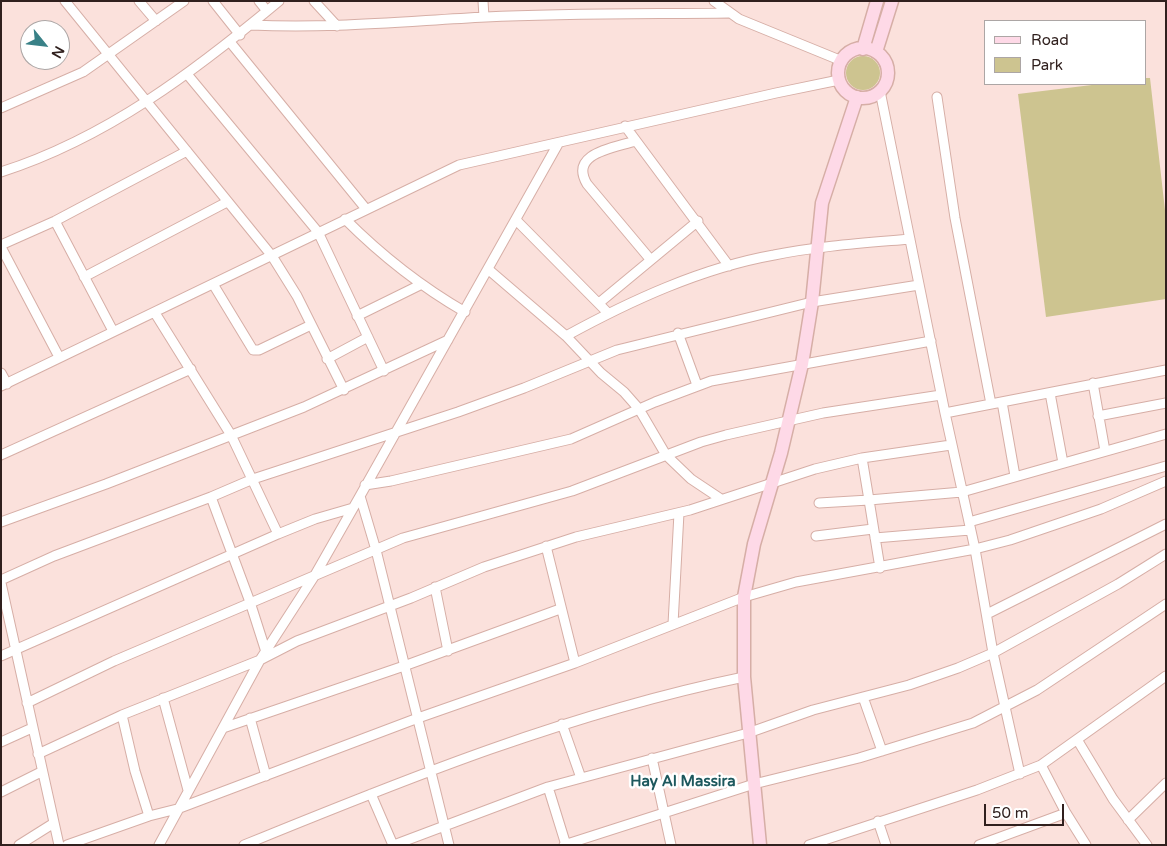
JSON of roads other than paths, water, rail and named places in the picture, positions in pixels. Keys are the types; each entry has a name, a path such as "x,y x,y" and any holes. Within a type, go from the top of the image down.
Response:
{"street":[{"path":"65,1 272,256 297,296 344,390"},
{"path":"139,1 156,21"},
{"path":"1,108 58,85 109,55 184,1"},
{"path":"213,1 240,35"},
{"path":"259,1 267,11"},
{"path":"1,172 52,153 147,103 240,35 279,1"},
{"path":"314,1 338,26"},
{"path":"483,1 484,17"},
{"path":"714,1 729,13 842,61"},
{"path":"863,49 877,1"},
{"path":"876,52 892,1"},
{"path":"251,25 338,26 547,14 729,13"},
{"path":"230,42 366,209"},
{"path":"863,49 876,52 888,70 887,78 880,91 866,98 857,97 844,89 839,80 839,68 842,61 854,50 863,49"},
{"path":"187,74 318,232 384,371"},
{"path":"1,373 4,385 459,165 558,144 625,126 839,80"},
{"path":"880,91 944,413 975,549 992,654 1020,774"},
{"path":"760,845 744,677 744,596 754,544 790,420 802,364 812,302 822,203 857,97"},
{"path":"937,97 955,218 992,404"},
{"path":"625,126 729,266"},
{"path":"636,140 591,156 584,164 582,172 587,184 650,259"},
{"path":"159,845 260,660 315,574 354,508 365,485 489,270 558,144"},
{"path":"59,357 1,246 55,221 187,151"},
{"path":"84,277 227,202"},
{"path":"345,219 379,253 420,285 465,312"},
{"path":"516,220 608,313"},
{"path":"55,221 113,331"},
{"path":"599,303 650,259 698,222"},
{"path":"566,336 608,313 667,288 729,266 772,255 817,248 910,239"},
{"path":"489,270 566,336 640,409 666,455 691,479 721,499"},
{"path":"213,284 253,350 259,350 311,325"},
{"path":"357,316 420,285"},
{"path":"59,845 15,648 5,620 1,582 54,556 211,498 253,479 524,388 617,350 678,333 812,302 858,293 919,285"},
{"path":"155,313 231,435 278,534"},
{"path":"678,333 697,385"},
{"path":"327,359 368,338"},
{"path":"1,522 115,481 344,390 448,340"},
{"path":"365,485 391,481 451,465 550,445 697,385 931,341"},
{"path":"1,455 191,369"},
{"path":"944,413 1166,370"},
{"path":"1093,383 1105,451"},
{"path":"1050,393 1063,463"},
{"path":"27,703 114,661 315,574 431,529 572,491 718,437 790,420 941,395"},
{"path":"1002,402 1015,476"},
{"path":"1098,416 1166,403"},
{"path":"819,503 962,492 1166,434"},
{"path":"38,754 122,714 260,660 297,641 390,606 484,567 546,546 679,513 815,469 862,458 951,445"},
{"path":"862,458 880,568"},
{"path":"816,536 874,534 893,538 970,526 1166,466"},
{"path":"67,845 149,816 178,809 418,718 575,663 744,596 796,582 880,568 1010,540 1080,517 1166,481"},
{"path":"360,496 376,550 449,845"},
{"path":"211,498 250,602 266,652"},
{"path":"1,656 15,648 278,534 315,519 354,508"},
{"path":"673,624 679,513"},
{"path":"987,614 1166,524"},
{"path":"546,546 560,609 575,663"},
{"path":"371,794 394,845 548,787 748,733 812,710 909,685 992,654 1118,584 1166,554"},
{"path":"435,587 448,651"},
{"path":"548,787 565,845 664,815 754,784 882,751 973,723 1005,708 1058,677 1166,604"},
{"path":"222,728 448,651 560,609"},
{"path":"809,845 1020,774 1041,765 1078,741 1166,676"},
{"path":"244,845 430,771 562,724 644,700 744,677"},
{"path":"863,697 882,751"},
{"path":"163,698 188,790"},
{"path":"122,714 135,771 149,816"},
{"path":"250,718 266,776"},
{"path":"562,724 580,778"},
{"path":"1,742 32,728"},
{"path":"1078,741 1128,820 1147,845"},
{"path":"652,758 671,845"},
{"path":"1041,765 1066,813 1086,845"},
{"path":"1,792 42,772"},
{"path":"1128,820 1166,783"},
{"path":"979,845 1066,813"},
{"path":"878,821 886,845"},
{"path":"19,845 54,823"}],"district":[{"name":"Hay Al Massira","path":"683,782"}]}
